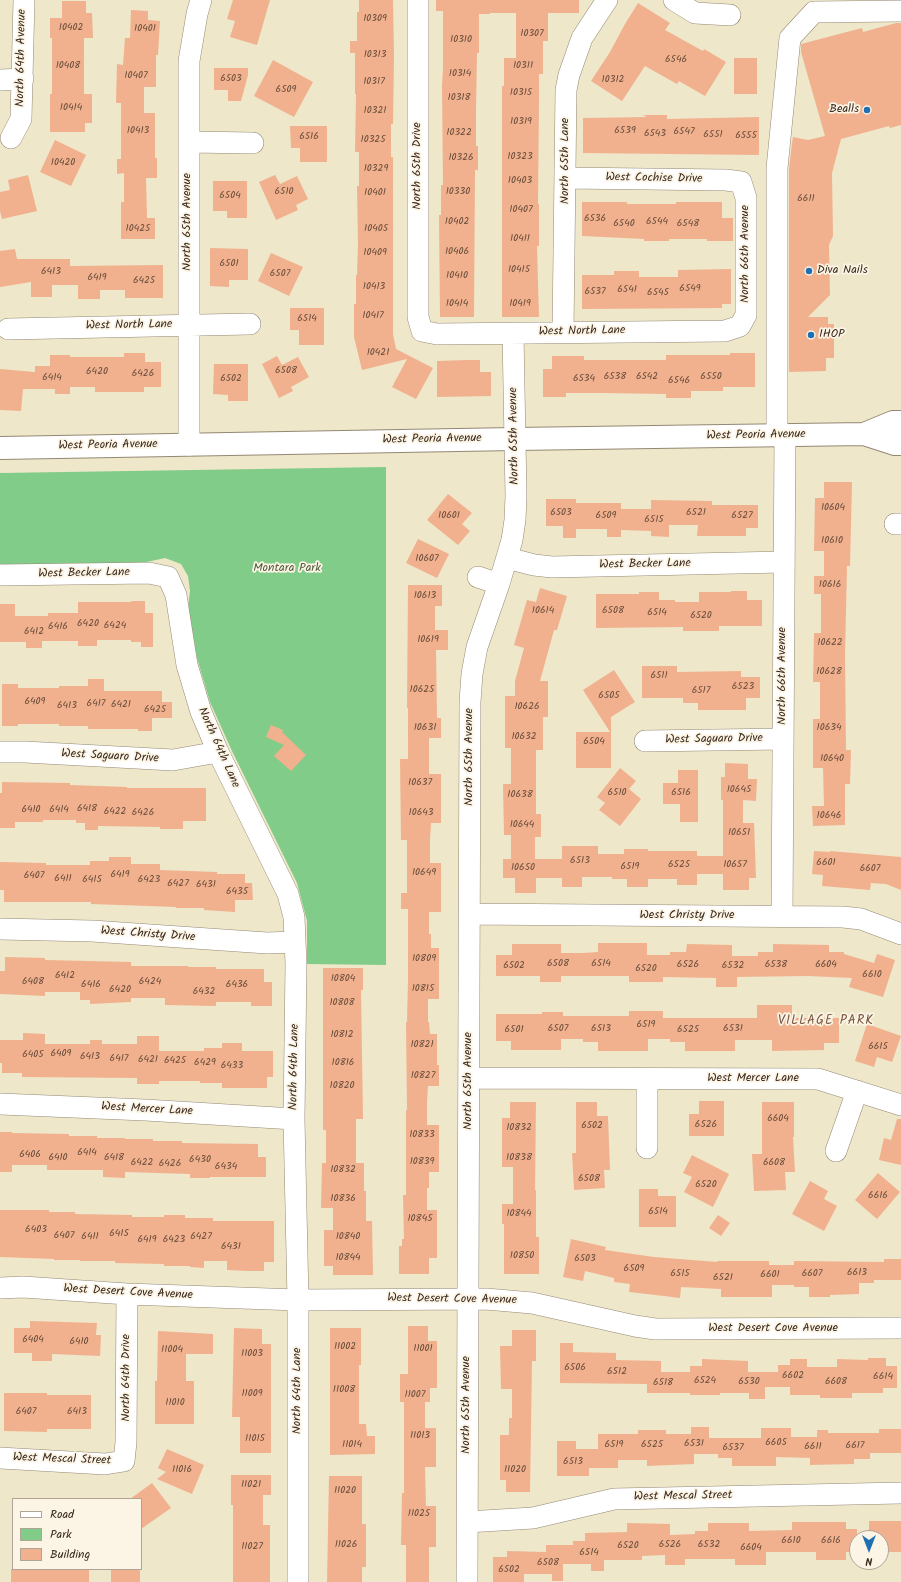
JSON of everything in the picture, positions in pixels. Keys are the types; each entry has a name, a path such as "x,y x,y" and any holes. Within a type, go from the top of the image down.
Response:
{"main road":[{"name":"West Peoria Avenue","path":"864,434 893,422 901,422"},
{"name":"West Peoria Avenue","path":"0,448 864,434 895,444 901,444"}],"street":[{"name":"North 64th Avenue","path":"11,138 21,119 24,0"},
{"name":"North 65th Avenue","path":"189,445 188,61 197,14 202,0"},
{"name":"North 65th Drive","path":"418,0 418,317 422,331"},
{"name":"North 65th Lane","path":"563,332 566,90 569,75 582,38 607,0"},
{"path":"674,0 695,13 730,15"},
{"name":"North 66th Avenue","path":"782,916 784,562 777,168 790,38 814,12 901,11"},
{"path":"0,80 23,79"},
{"path":"189,142 253,142"},
{"name":"West Cochise Drive","path":"566,178 730,180 741,182"},
{"name":"North 66th Avenue","path":"740,326 746,316 746,198 741,182"},
{"name":"West North Lane","path":"8,329 250,324"},
{"name":"West North Lane","path":"422,331 437,334 725,331 740,326"},
{"name":"North 65th Avenue","path":"467,1582 470,702 472,674 478,647 507,558 515,520 515,439 512,334"},
{"name":"West Becker Lane","path":"507,558 534,565 552,567 784,562"},
{"name":"West Becker Lane","path":"0,575 149,573 168,577"},
{"name":"North 64th Lane","path":"168,577 176,595 187,665 201,712 218,752 288,894 294,917 294,1119 298,1300 298,1582"},
{"path":"478,577 499,584"},
{"name":"West Saguaro Drive","path":"645,741 783,739"},
{"name":"West Saguaro Drive","path":"0,752 174,760 199,757 218,752"},
{"name":"West Christy Drive","path":"470,914 843,917 861,919 901,934"},
{"name":"West Christy Drive","path":"0,929 92,931 267,943 295,942"},
{"name":"West Mercer Lane","path":"469,1078 818,1079 901,1105"},
{"path":"647,1079 647,1148"},
{"path":"836,1151 857,1091"},
{"name":"West Mercer Lane","path":"0,1104 145,1110 294,1119"},
{"name":"West Desert Cove Avenue","path":"0,1288 23,1287 127,1294 298,1300 468,1299 532,1303 635,1326 655,1329 901,1328"},
{"name":"North 64th Drive","path":"124,1461 126,1442 127,1294"},
{"name":"West Mescal Street","path":"0,1458 105,1464 124,1461"},
{"name":"West Mescal Street","path":"467,1522 533,1518 614,1499 901,1493"}],"green space":[{"name":"Montara Park","path":"386,467 386,965 307,964 307,921 297,883 232,751 210,702 197,658 188,608 190,591 188,576 181,564 165,558 142,563 0,565 0,473"}],"building":[{"path":"233,0 270,0 257,45 230,37 235,21 227,19"},
{"path":"359,0 393,0 394,56 391,157 393,157 393,334 396,349 433,368 416,399 392,387 407,359 362,370 354,337 354,304 356,304 358,245 357,186 359,186 359,152 355,152 355,53 350,53 350,41 357,41 357,12 359,12"},
{"path":"436,0 579,0 579,13 548,13 548,41 543,41 543,74 539,74 539,246 537,246 539,317 502,317 502,86 504,86 504,58 516,58 516,13 490,13 479,14 479,53 477,53 476,111 478,170 475,170 474,317 440,317 439,215 441,215 441,185 443,185 443,11 436,11"},
{"path":"62,1 86,1 86,13 92,13 93,38 84,38 84,94 92,94 92,123 85,123 85,132 50,132 52,38 50,38 50,18 62,18"},
{"path":"638,3 670,23 665,30 703,51 704,49 726,62 705,96 679,81 677,84 645,66 622,101 591,81 610,52"},
{"path":"131,10 148,11 148,20 160,21 158,55 156,55 156,87 144,87 144,113 155,113 155,158 157,158 157,178 146,178 147,218 155,218 155,239 121,239 121,202 124,202 124,173 117,174 117,159 121,159 121,103 116,103 117,64 123,65 125,38 130,38"},
{"path":"901,23 901,125 890,128 889,126 841,139 832,173 833,236 829,245 830,295 808,317 828,317 828,324 834,324 834,358 826,358 826,371 789,372 789,169 792,143 793,137 808,140 825,136 801,52 801,44 862,28 863,32"},
{"path":"734,58 757,58 757,94 734,94"},
{"path":"273,60 313,82 294,117 254,96"},
{"path":"214,68 248,68 248,75 241,101 228,101 228,90 214,90"},
{"path":"643,115 667,115 667,119 759,117 759,155 583,153 583,118 647,117"},
{"path":"290,126 327,126 327,162 300,162 300,148 291,148"},
{"path":"55,140 86,155 71,186 40,172"},
{"path":"28,175 37,211 2,219 0,211 0,192 10,190 8,180"},
{"path":"275,175 280,184 297,176 308,199 296,205 298,210 276,220 259,182"},
{"path":"213,181 247,181 247,218 227,218 227,211 213,211"},
{"path":"582,202 676,204 676,202 722,202 722,218 733,218 733,241 669,239 669,241 644,241 644,239 582,236"},
{"path":"210,248 248,249 248,280 229,280 229,287 210,286"},
{"path":"15,249 17,259 70,259 70,266 163,265 163,298 125,298 125,290 100,290 100,299 78,299 78,285 52,285 52,297 31,297 31,282 0,287 0,251"},
{"path":"271,253 303,267 289,296 258,281"},
{"path":"731,269 731,304 722,304 722,308 582,309 582,275 614,275 614,271 639,271 639,277 678,277 678,270"},
{"path":"290,308 324,308 324,345 299,345 299,330 290,330"},
{"path":"124,353 145,353 145,362 161,362 161,387 144,387 144,392 95,392 95,387 70,387 70,394 55,394 55,389 23,389 21,411 0,410 0,369 35,372 35,366 50,366 50,355 70,355 70,357 124,357"},
{"path":"730,353 755,353 755,387 723,387 723,391 691,391 691,398 666,398 666,394 603,393 566,393 566,397 543,397 543,369 552,369 552,356 584,356 584,360 666,360 666,355 730,355"},
{"path":"277,356 282,365 298,357 309,377 291,387 293,391 279,398 262,364"},
{"path":"480,360 480,372 491,372 491,396 437,397 437,361"},
{"path":"214,364 248,364 248,401 228,401 228,395 213,394"},
{"path":"824,482 852,482 850,566 847,566 845,654 846,750 851,750 850,784 845,784 845,825 813,826 812,806 824,806 823,768 813,768 813,719 820,719 820,682 813,682 814,633 821,633 821,594 814,594 814,576 824,576 824,551 814,551 815,498 824,498"},
{"path":"448,494 472,513 462,524 470,531 458,545 427,520"},
{"path":"546,499 576,499 576,503 621,503 621,509 651,509 651,500 712,501 712,505 758,505 758,528 746,528 746,536 697,536 698,525 669,525 669,537 651,536 651,531 621,530 621,537 607,537 607,529 576,529 576,538 563,538 563,526 546,526"},
{"path":"418,539 449,554 437,578 406,563"},
{"path":"408,585 442,585 442,606 435,606 435,630 448,630 448,650 436,650 437,718 441,718 441,738 429,738 429,774 441,774 441,823 431,823 430,863 441,863 441,912 429,912 429,934 431,934 431,948 439,948 439,999 428,999 428,1022 430,1034 437,1034 439,1086 428,1086 427,1125 439,1125 439,1172 429,1172 429,1188 427,1188 427,1210 437,1210 437,1258 429,1258 429,1274 399,1274 399,1246 402,1246 402,1239 404,1239 403,1195 406,1195 406,1022 408,979 408,909 401,909 401,893 407,893 407,840 401,840 400,759 408,759"},
{"path":"540,588 567,596 557,630 554,630 540,681 548,681 548,717 543,717 543,750 536,750 536,814 541,814 541,837 535,837 535,859 562,859 562,846 598,846 598,854 624,854 624,849 648,849 648,851 697,851 697,856 723,856 723,800 721,800 721,777 725,777 725,763 748,764 748,779 757,779 756,801 743,800 743,823 754,823 756,878 749,878 749,890 723,890 723,874 697,874 697,885 677,885 677,879 648,879 648,887 627,887 627,879 612,879 612,877 582,877 582,887 562,887 562,878 536,878 536,893 515,893 515,878 503,878 503,859 511,859 511,835 504,835 503,784 511,784 511,748 505,748 505,696 515,696 515,681 524,648 514,645 527,600 536,602"},
{"path":"747,591 747,600 762,600 762,626 719,626 719,631 683,631 683,627 596,628 596,594 639,594 639,592 659,592 659,600 699,602 699,592"},
{"path":"145,601 145,613 153,613 153,647 141,647 141,642 131,642 131,640 97,640 97,646 78,646 78,641 42,641 42,648 26,648 26,642 0,642 0,604 15,604 15,616 48,616 48,613 78,613 78,602"},
{"path":"642,666 677,666 677,672 741,671 741,677 760,677 760,698 746,698 746,710 698,710 698,703 683,703 683,698 642,698"},
{"path":"614,670 635,702 611,717 611,768 576,768 576,732 610,732 583,690"},
{"path":"88,679 104,679 104,691 162,691 162,702 172,702 172,718 152,718 152,731 138,731 138,729 88,729 88,726 59,726 59,724 18,724 18,726 2,726 2,684 18,684 18,688 59,688 59,686 88,686"},
{"path":"271,725 283,730 282,732 306,755 291,771 274,756 284,745 266,737"},
{"path":"620,768 636,781 629,789 641,799 620,826 599,810 605,803 597,797"},
{"path":"678,770 698,770 698,822 680,822 680,804 663,804 663,783 678,783"},
{"path":"2,782 70,783 70,785 127,788 206,788 206,821 183,821 183,829 98,826 98,830 85,830 85,823 76,823 76,820 15,822 15,828 0,828 0,793 2,793"},
{"path":"814,851 901,857 901,890 886,884 871,883 870,890 822,886 823,875 812,874"},
{"path":"109,857 131,857 131,864 160,864 160,870 217,872 217,874 245,874 245,883 252,883 253,900 235,900 235,912 204,910 204,908 91,904 91,902 4,902 4,890 0,890 0,862 46,863 46,865 90,865 90,861 109,861"},
{"path":"598,943 647,943 647,955 670,955 670,952 686,952 687,944 732,945 732,956 758,956 758,952 773,952 773,944 829,945 829,952 844,952 844,954 874,963 877,954 895,960 883,997 849,987 852,978 808,976 737,977 737,987 716,987 716,978 663,977 663,982 629,982 629,976 561,976 561,982 540,982 540,976 496,976 496,955 512,955 512,944 561,944 561,953 583,953 598,952"},
{"path":"5,957 45,958 45,960 131,962 131,966 188,966 216,967 216,969 264,969 264,982 272,982 272,1006 251,1006 251,1002 216,1002 216,1006 165,1005 165,998 131,998 131,1002 90,1004 90,1000 80,1000 80,992 45,992 45,996 0,994 0,971 5,971"},
{"path":"323,968 363,968 363,990 361,990 363,1119 356,1119 356,1163 364,1163 366,1221 372,1221 373,1275 333,1275 333,1266 324,1266 324,1230 333,1230 333,1208 321,1208 322,1163 326,1163 326,1130 323,1130"},
{"path":"757,1005 792,1005 792,1018 839,1018 839,1043 824,1043 824,1050 772,1051 772,1040 735,1040 735,1051 685,1051 685,1042 670,1042 670,1039 648,1039 648,1051 598,1051 598,1042 583,1042 583,1039 561,1039 561,1050 511,1050 511,1041 496,1041 496,1014 542,1014 542,1012 563,1012 563,1016 629,1016 629,1011 663,1011 663,1018 757,1018"},
{"path":"867,1024 901,1036 892,1062 877,1057 874,1067 855,1061"},
{"path":"23,1033 45,1034 45,1044 90,1044 90,1040 102,1040 102,1044 137,1044 137,1036 159,1036 159,1051 204,1051 204,1048 222,1048 222,1043 242,1043 242,1051 273,1051 273,1077 267,1077 267,1088 222,1088 222,1083 200,1083 200,1081 159,1081 159,1084 137,1084 137,1078 22,1077 22,1073 2,1073 2,1063 0,1063 0,1040 23,1040"},
{"path":"699,1101 724,1101 724,1136 689,1136 689,1114 699,1114"},
{"path":"510,1102 536,1102 535,1190 536,1237 539,1237 539,1274 504,1274 504,1224 502,1224 502,1204 513,1204 513,1167 502,1167 502,1118 510,1118"},
{"path":"576,1102 597,1102 597,1116 608,1116 610,1170 604,1170 605,1188 574,1190 572,1153 576,1153"},
{"path":"762,1102 794,1102 793,1137 795,1172 785,1172 786,1190 754,1191 752,1154 762,1154"},
{"path":"897,1119 901,1119 901,1165 879,1160 884,1138 891,1140"},
{"path":"0,1132 69,1134 69,1136 97,1136 97,1138 153,1139 153,1141 182,1141 182,1143 258,1144 258,1157 266,1157 266,1177 190,1178 190,1174 125,1172 125,1178 103,1177 103,1170 47,1170 47,1165 12,1165 12,1172 0,1172"},
{"path":"692,1155 729,1174 713,1207 684,1192 692,1177 683,1173"},
{"path":"878,1173 900,1192 877,1219 855,1200"},
{"path":"810,1181 828,1191 824,1199 837,1206 824,1231 792,1214"},
{"path":"639,1189 658,1189 658,1196 676,1196 676,1227 639,1227"},
{"path":"0,1210 49,1210 49,1212 75,1212 75,1214 132,1215 132,1217 164,1217 164,1215 185,1215 185,1218 213,1218 213,1221 274,1221 274,1262 264,1262 264,1271 249,1271 227,1270 227,1261 204,1261 204,1268 190,1266 164,1266 164,1264 115,1263 115,1261 80,1261 0,1257"},
{"path":"718,1215 730,1223 721,1236 709,1228"},
{"path":"571,1239 606,1247 605,1250 654,1257 717,1262 769,1261 769,1265 794,1265 794,1261 884,1262 884,1259 901,1259 901,1280 874,1280 874,1283 859,1283 859,1294 830,1295 830,1297 809,1297 809,1287 794,1287 794,1285 772,1285 772,1297 721,1297 721,1289 681,1287 680,1298 629,1292 630,1284 614,1282 614,1278 585,1271 583,1281 563,1277"},
{"path":"30,1321 97,1323 96,1335 101,1335 100,1356 52,1354 52,1361 32,1361 32,1353 14,1353 14,1328 30,1328"},
{"path":"408,1326 428,1326 428,1341 437,1341 437,1388 430,1388 430,1402 425,1402 425,1428 436,1428 436,1467 425,1467 426,1506 436,1506 436,1547 429,1547 429,1582 406,1582 406,1545 401,1545 402,1493 404,1493 404,1402 400,1402 400,1374 408,1374"},
{"path":"234,1328 262,1329 262,1344 271,1344 271,1453 240,1453 240,1417 232,1417"},
{"path":"330,1328 361,1328 361,1365 359,1365 359,1424 366,1424 367,1436 375,1436 375,1454 330,1455"},
{"path":"512,1330 536,1330 536,1361 532,1361 530,1492 506,1492 506,1480 500,1480 500,1435 509,1435 509,1418 512,1418 512,1389 501,1389 500,1346 512,1346"},
{"path":"158,1331 213,1334 213,1354 186,1354 186,1381 194,1381 194,1424 155,1424 155,1381 157,1381"},
{"path":"560,1343 573,1343 573,1352 616,1353 616,1360 661,1361 661,1372 690,1372 690,1366 702,1366 702,1359 748,1361 748,1372 778,1372 778,1365 790,1365 790,1359 807,1359 807,1367 837,1367 837,1359 868,1360 868,1358 886,1358 886,1366 897,1366 897,1388 883,1388 883,1393 852,1393 852,1398 820,1398 820,1395 790,1395 790,1387 765,1387 765,1399 749,1399 749,1393 690,1395 690,1393 647,1393 647,1384 560,1383"},
{"path":"4,1393 91,1395 91,1429 47,1429 47,1432 4,1431"},
{"path":"691,1427 709,1427 709,1438 761,1438 761,1428 791,1428 791,1437 817,1437 817,1430 828,1430 828,1433 879,1433 879,1429 901,1429 901,1453 870,1453 870,1459 854,1459 854,1464 810,1465 810,1458 776,1457 776,1466 732,1466 732,1458 718,1458 718,1454 694,1454 694,1464 647,1466 647,1460 618,1460 618,1468 589,1468 589,1476 557,1476 557,1441 576,1441 576,1449 598,1449 598,1434 638,1434 638,1430 666,1430 666,1434 691,1434"},
{"path":"167,1449 204,1465 192,1494 157,1479 166,1472 158,1468"},
{"path":"231,1475 271,1475 271,1495 263,1495 263,1525 270,1525 270,1582 233,1582 233,1505 231,1505"},
{"path":"329,1476 362,1476 362,1524 366,1524 366,1567 362,1567 362,1582 327,1582"},
{"path":"152,1483 171,1508 142,1528 142,1498 131,1498"},
{"path":"869,1521 901,1521 901,1552 889,1552 889,1530 869,1530"},
{"path":"792,1522 846,1522 846,1529 857,1529 849,1530 849,1552 846,1552 846,1560 816,1560 816,1552 766,1552 766,1565 735,1565 735,1559 685,1559 685,1565 665,1565 665,1555 642,1556 642,1560 604,1560 604,1571 591,1571 591,1564 563,1564 563,1581 552,1581 552,1574 524,1574 524,1582 493,1582 493,1557 507,1557 507,1551 546,1552 546,1545 573,1545 573,1541 585,1541 585,1533 627,1532 627,1523 670,1524 670,1535 695,1534 695,1531 708,1531 708,1523 749,1523 749,1531 792,1530"},
{"path":"11,1569 89,1570 89,1582 11,1582"},
{"path":"111,1570 140,1570 140,1582 111,1582"}],"place":[{"name":"Bealls","path":"867,110"},
{"name":"Diva Nails","path":"809,271"},
{"name":"IHOP","path":"811,335"}],"district":[{"name":"VILLAGE PARK","path":"826,1022"}]}
